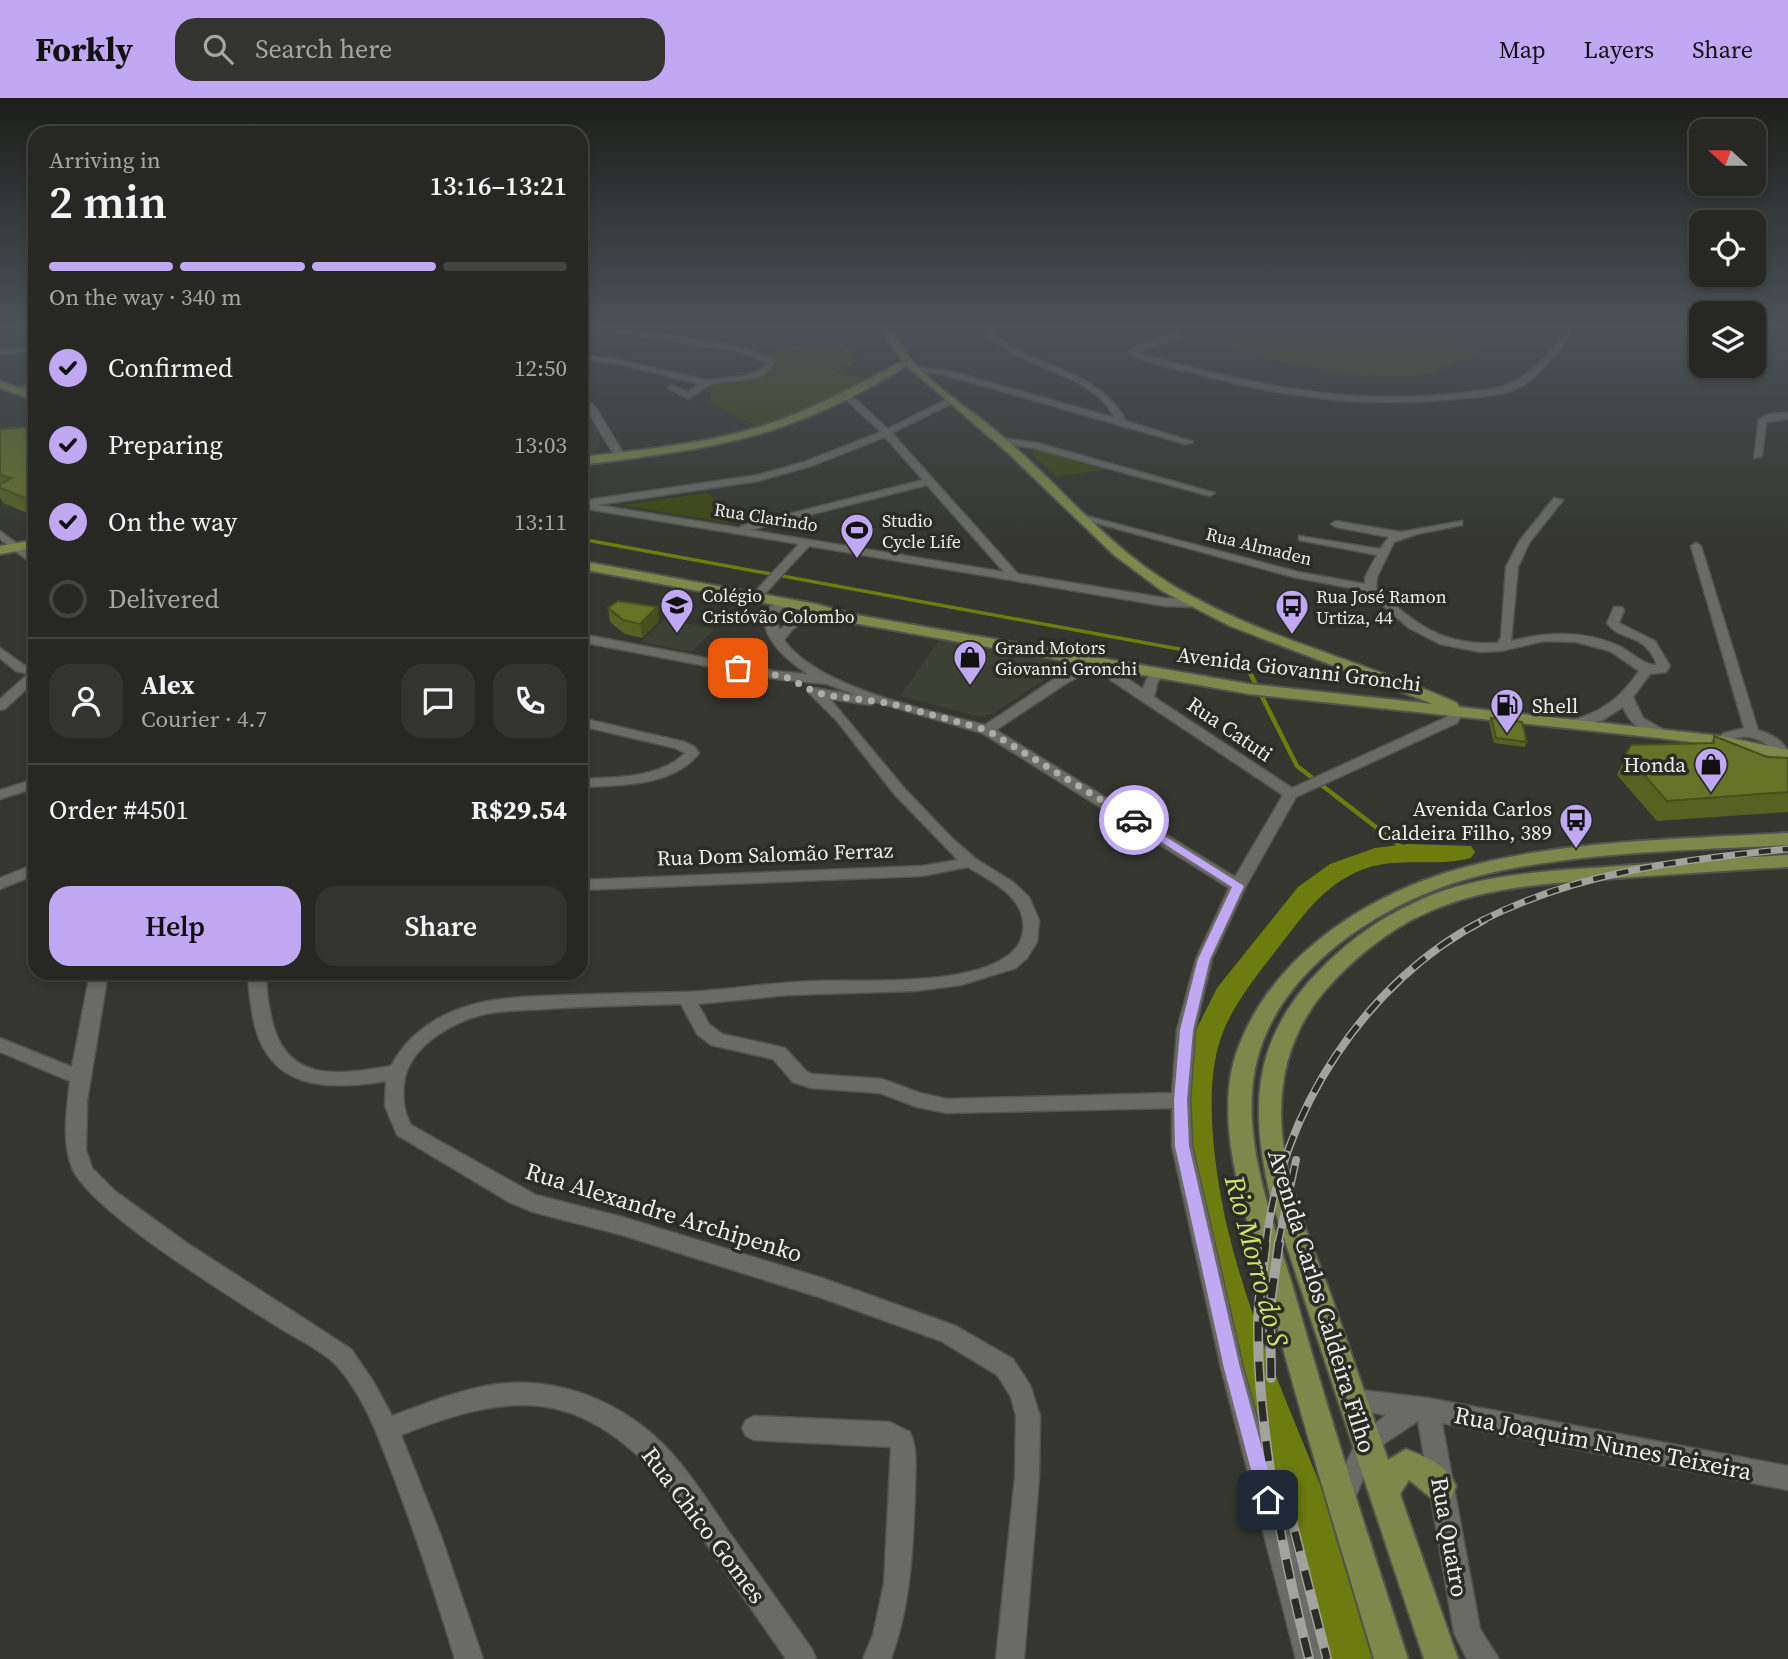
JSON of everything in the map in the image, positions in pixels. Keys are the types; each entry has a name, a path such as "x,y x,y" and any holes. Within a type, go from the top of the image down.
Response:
{"main road":[{"path":"588,460 683,447 757,431 844,397"},
{"path":"948,397 1002,441 1051,486 1098,535 1142,572 1195,603 1418,691 1450,705 1456,712"},
{"path":"0,550 28,545"},
{"name":"Avenida Giovanni Gronchi","path":"588,566 755,598 782,606"},
{"name":"Avenida Giovanni Gronchi","path":"588,574 1249,689 1721,741 1749,740 1786,756"},
{"name":"Avenida Carlos Caldeira Filho","path":"1391,1659 1302,1370 1250,1175 1240,1115 1242,1076 1248,1052 1270,1006 1291,977 1337,936 1388,904 1440,881 1502,864 1580,854 1788,839"},
{"name":"Avenida Carlos Caldeira Filho","path":"1441,1659 1366,1446 1277,1175 1268,1124 1271,1074 1293,1017 1351,950 1400,916 1452,896 1523,881 1788,861"},
{"path":"1384,1494 1394,1474 1406,1464 1425,1472 1441,1486"}],"street":[{"path":"847,397 886,432 1014,576"},
{"path":"1027,397 1188,442"},
{"path":"1103,397 1116,408 1123,425"},
{"path":"1338,397 1401,401 1448,397"},
{"path":"588,504 761,477 826,458 952,400"},
{"path":"588,402 592,405 609,443 620,456"},
{"path":"1757,456 1762,421 1769,417 1788,416"},
{"path":"1002,441 1034,445 1210,493"},
{"path":"600,458 609,443"},
{"path":"739,530 930,481"},
{"path":"1501,647 1507,638 1512,567 1524,542 1558,500"},
{"name":"Rua Clarindo","path":"588,506 1165,602 1195,603"},
{"name":"Rua Almaden","path":"1079,517 1297,575 1370,588"},
{"path":"1458,523 1399,535 1390,540 1371,577 1370,588 1426,635 1446,644 1476,649 1549,637 1592,642 1632,655 1646,670"},
{"path":"1336,524 1399,535"},
{"path":"0,534 28,557"},
{"name":"Rua Almaden","path":"1098,535 1141,534"},
{"path":"1303,538 1382,553"},
{"path":"755,598 808,541"},
{"path":"1696,546 1749,740"},
{"path":"979,570 997,557"},
{"path":"782,606 769,614 778,639 798,664 829,680 844,693 847,725"},
{"path":"1618,610 1613,624 1645,639 1654,645 1659,653 1664,666 1662,669 1646,670"},
{"path":"778,639 789,626 812,612"},
{"path":"588,639 801,683 889,703 987,730 1238,886"},
{"path":"0,652 28,674"},
{"path":"1060,657 1062,680"},
{"path":"257,980 267,1036 278,1055 299,1072 317,1081 325,1081 396,1072 407,1052 417,1042 453,1019 472,1012 519,1004 686,998 811,987 896,986 979,975 1006,966 1020,955 1030,940 1031,919 1024,902 1006,883 971,862 900,793 833,706 801,683 798,664"},
{"path":"987,730 1062,680 1100,664"},
{"name":"Rua Catuti","path":"1100,664 1291,794"},
{"path":"1574,724 1595,720 1627,699 1646,670"},
{"path":"1147,697 1152,679 1160,674"},
{"path":"801,683 829,680"},
{"path":"0,706 28,681"},
{"path":"1627,699 1634,719 1659,733"},
{"path":"1310,1659 1232,1368 1182,1146 1181,1100 1186,1030 1204,959 1238,886 1291,794 1452,720 1456,712"},
{"path":"588,724 680,745 692,752 685,762 665,772 632,779 588,782"},
{"path":"0,795 28,785"},
{"name":"Rua Dom Salomão Ferraz","path":"588,885 922,871 971,862"},
{"path":"0,884 28,872"},
{"path":"98,980 79,1077 77,1153 81,1167 91,1181 161,1239 343,1356 361,1380 388,1429 441,1568 469,1659"},
{"path":"686,998 704,1029 717,1040 730,1045 779,1053 800,1077 811,1081 882,1086 917,1100 947,1106 1181,1100"},
{"path":"0,1045 79,1077"},
{"name":"Rua Alexandre Archipenko","path":"396,1072 395,1114 404,1130 516,1196 822,1288 948,1333 1005,1367 1022,1392 1028,1416 1027,1476 1010,1659"},
{"name":"Rua Chico Gomes","path":"388,1429 481,1398 537,1393 572,1399 588,1405 631,1432 658,1456 710,1523 802,1659"},
{"name":"Rua Joaquim Nunes Teixeira","path":"1352,1399 1423,1409 1788,1478"},
{"path":"1342,1499 1366,1446 1393,1423 1423,1409"},
{"name":"Rua Quatro","path":"1423,1409 1441,1486 1467,1633 1485,1659"},
{"path":"754,1428 890,1434 902,1440 904,1451 895,1599 886,1639 877,1659"}],"shaded area":[{"path":"588,410 594,419 601,442 592,457 588,457"},
{"name":"Colégio Cristóvão Colombo","path":"665,619 715,629 691,652 640,642"},
{"name":"Grand Motors Giovanni Gronchi","path":"939,640 1041,658 1054,666 1053,671 994,713 980,717 900,696"}],"green space":[{"path":"711,397 834,397 761,428 711,403"},
{"path":"1037,449 1103,470 1056,477 1030,452"},
{"path":"709,493 729,523 621,505"}],"building":[{"path":"28,427 28,499 0,488 0,484 12,478 0,475 0,429"},
{"path":"618,601 657,607 640,624 623,620 608,608"},
{"name":"Shell","path":"1491,718 1522,722 1527,742 1496,738"},
{"path":"1714,736 1767,757 1788,758 1788,792 1667,801 1626,754 1631,745 1714,743"}],"waterway":[{"path":"588,540 1244,661 1248,669"},
{"path":"1248,669 1297,766 1408,852"},
{"name":"Rio Morro do S","path":"1354,1659 1334,1582 1236,1322 1203,1201 1194,1112 1203,1046 1231,988 1307,893 1339,870 1375,856 1408,852 1462,852"}],"railway":[{"path":"1481,921 1554,891 1630,871 1708,858 1788,849"},
{"path":"1266,1244 1275,1195 1289,1147 1310,1100 1336,1055 1367,1014 1402,978 1441,946 1484,920"},
{"path":"1278,1244 1296,1160"},
{"path":"1266,1242 1258,1322 1262,1405 1273,1492 1309,1659"},
{"path":"1271,1378 1270,1307 1279,1242"},
{"path":"1285,1493 1327,1659"}],"way so far":[{"path":"738,668 786,677 803,687 831,696 889,703 987,730 1134,820"}],"place":[{"name":"Studio Cycle Life","path":"857,560"},
{"name":"Colégio Cristóvão Colombo","path":"677,635"},
{"name":"Rua José Ramon Urtiza, 44","path":"1292,636"},
{"name":"Grand Motors Giovanni Gronchi","path":"970,687"},
{"name":"Shell","path":"1507,735"},
{"name":"Honda","path":"1711,794"},
{"name":"Avenida Carlos Caldeira Filho, 389","path":"1576,850"}],"route":[{"path":"1134,820 1238,886 1204,959 1186,1030 1181,1100 1182,1146 1232,1368 1268,1500"}]}
